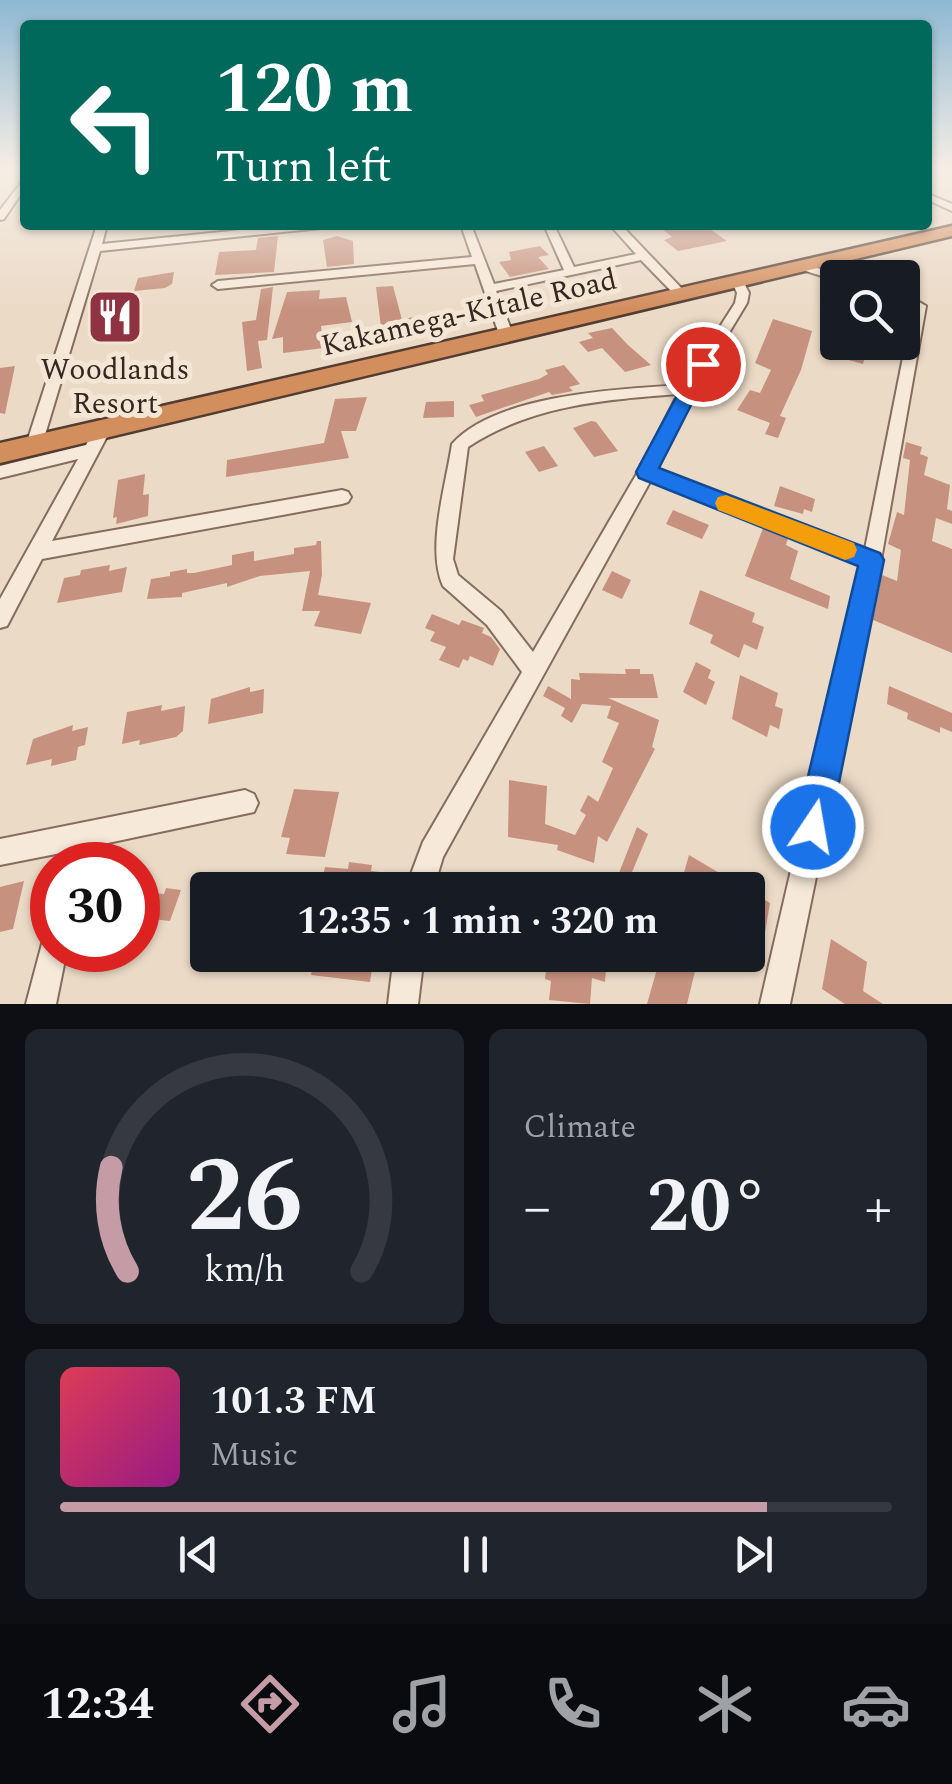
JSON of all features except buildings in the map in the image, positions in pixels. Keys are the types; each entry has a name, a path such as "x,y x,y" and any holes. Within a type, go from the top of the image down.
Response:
{"highway":[{"name":"Kakamega-Kitale Road","path":"0,453 952,231"}],"street":[{"path":"34,445 100,230"},
{"path":"94,248 272,230"},
{"path":"468,230 506,334"},
{"path":"552,230 570,270"},
{"path":"619,230 680,293"},
{"path":"488,289 644,256"},
{"path":"218,285 478,260"},
{"path":"797,265 820,272"},
{"path":"425,872 432,851 646,472 688,389 741,303 743,294 737,280"},
{"path":"776,1004 872,560 910,360"},
{"path":"535,672 494,618 450,580 444,559 460,444 487,424 562,402 688,389"},
{"path":"0,619 104,427"},
{"path":"0,472 92,450"},
{"path":"646,472 872,560"},
{"path":"36,552 342,497"},
{"path":"0,852 245,802"},
{"path":"77,842 78,836"},
{"path":"41,1004 48,972"},
{"path":"403,1004 407,972"}],"slow traffic":[{"path":"726,503 845,550"}],"place":[{"name":"Woodlands Resort","path":"115,317"}],"route":[{"path":"703,364 646,472 872,560 813,827"}]}
